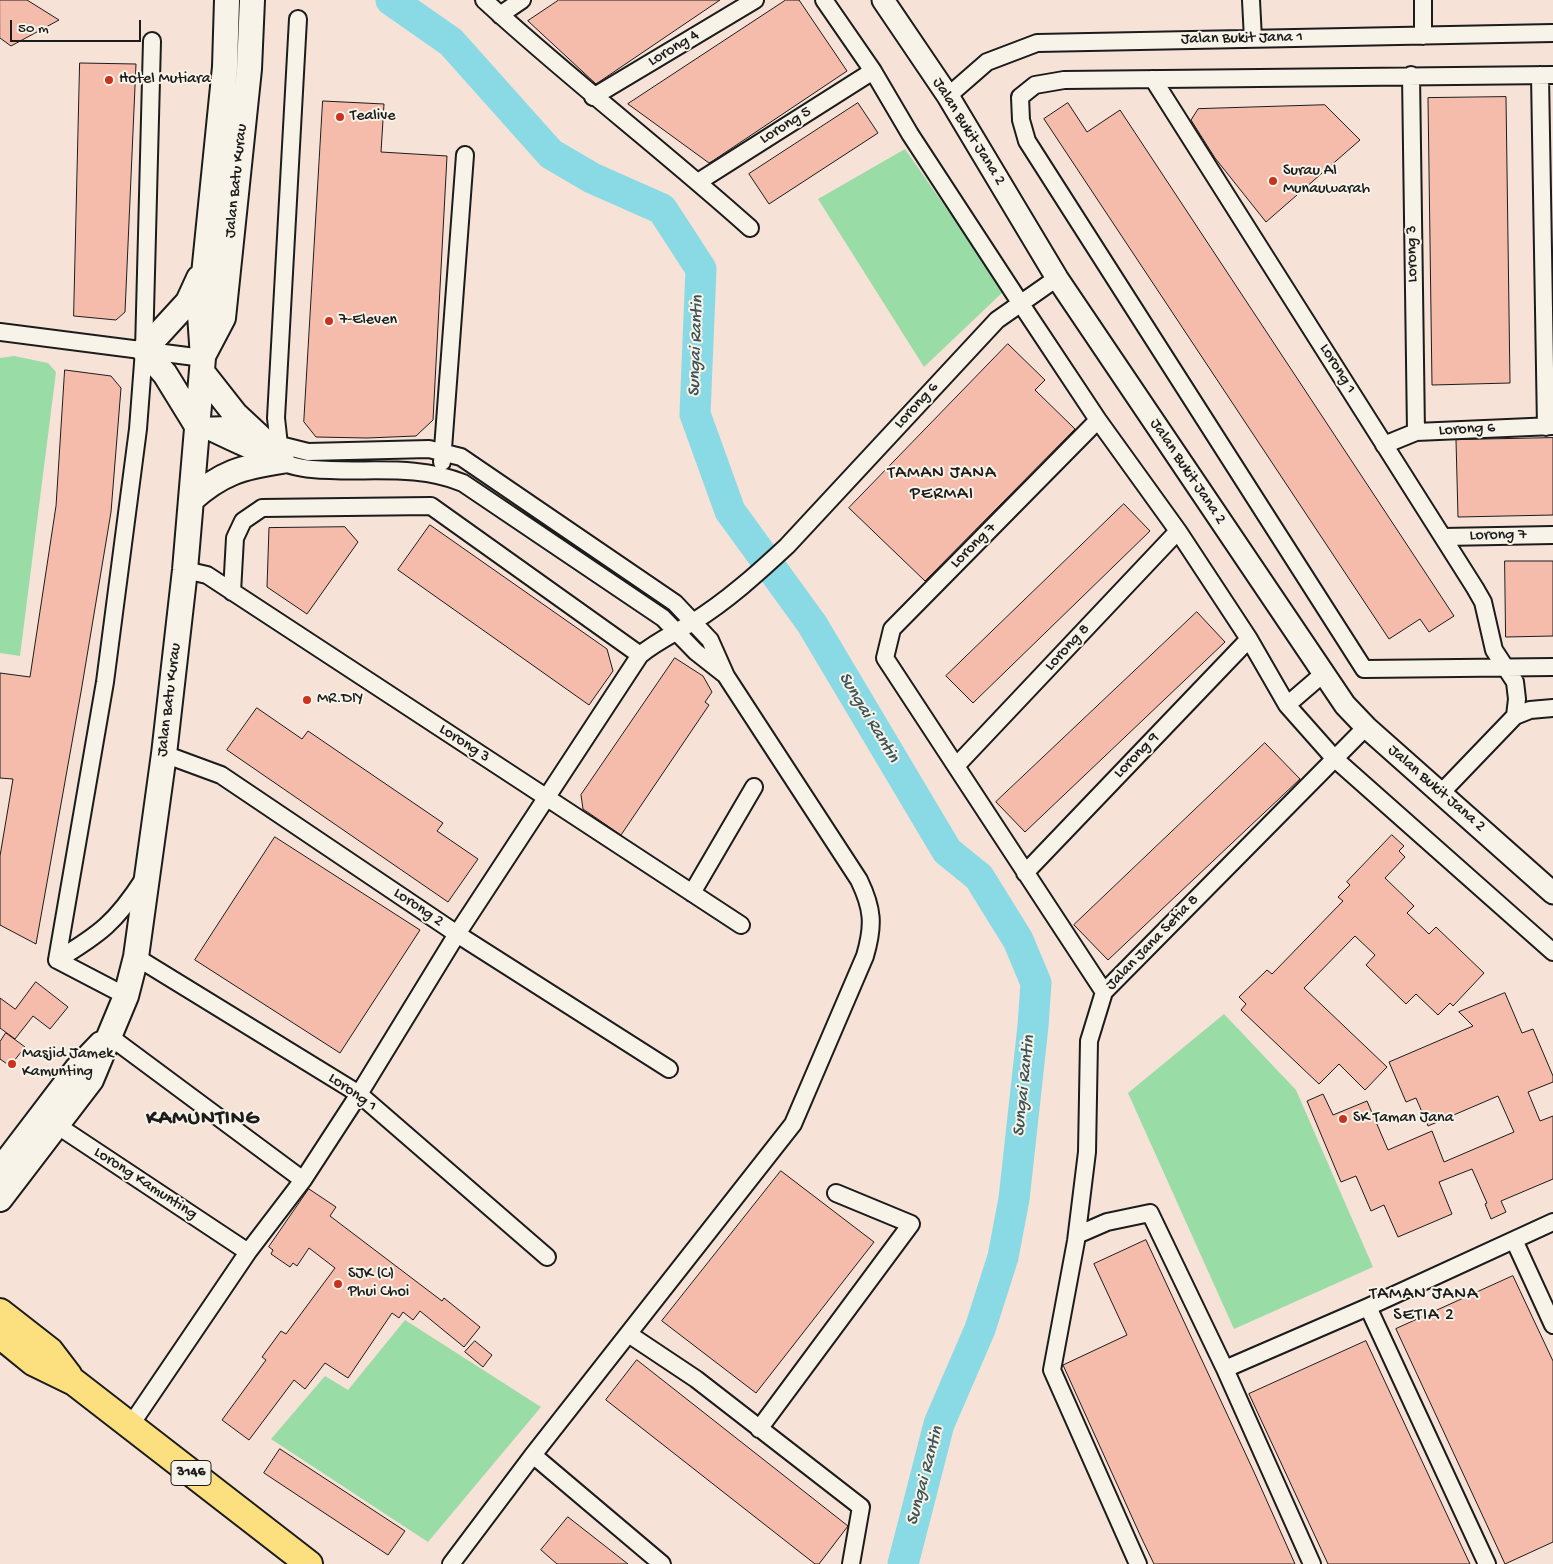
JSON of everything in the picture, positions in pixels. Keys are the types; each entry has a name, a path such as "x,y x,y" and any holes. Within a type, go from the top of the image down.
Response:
{"main road":[{"name":"Jalan Batu Kurau","path":"0,1170 91,1080 126,996 136,956 164,754 185,570 202,365 200,314 225,67 227,0"},
{"name":"Jalan Batu Kurau","path":"202,365 223,318 249,69 252,0"},
{"path":"197,426 164,374 144,350 188,302 205,265"},
{"path":"191,500 210,483 227,473 249,466 275,449 234,414 202,365"},
{"name":"Jalan Batu Kurau","path":"0,1199 50,1120"},
{"path":"0,1295 5,1324"},
{"name":"3146","path":"5,1324 50,1351 74,1382 309,1564"}],"street":[{"path":"484,0 593,97 698,182 750,228"},
{"path":"500,14 522,0"},
{"name":"Lorong 4","path":"593,97 755,0"},
{"path":"824,0 873,71 910,134 1020,304 1098,420 1178,531 1248,639 1287,706 1334,758 1553,952"},
{"name":"Jalan Bukit Jana 2","path":"883,0 948,96 1057,278 1345,705 1366,727 1553,893"},
{"path":"1251,0 1253,39"},
{"path":"1422,0 1423,36"},
{"path":"275,449 298,20"},
{"name":"Jalan Bukit Jana 1","path":"948,96 987,62 1037,43 1553,33"},
{"path":"57,960 107,673 138,430 144,350 152,41"},
{"name":"Lorong 5","path":"698,182 873,71"},
{"name":"Lorong 3","path":"1411,75 1416,432"},
{"path":"1549,427 1546,75 1064,80 1035,85 1020,97 1021,120 1027,141 1364,669 1553,667"},
{"name":"Lorong 1","path":"1153,78 1483,602 1494,650 1503,668 1515,682 1518,699 1515,716"},
{"path":"441,474 465,155"},
{"name":"Lorong 6","path":"130,1426 248,1252 302,1180 359,1094 457,934 640,655 658,641 694,621 753,577 787,546 997,320 1057,278"},
{"path":"0,332 144,350 202,365"},
{"name":"Lorong 7","path":"958,765 885,658 892,629 1098,420"},
{"path":"197,426 229,425 311,470 411,471 441,474 463,483 663,618 696,652 726,676"},
{"path":"197,426 237,444 275,449 308,452 430,449 461,457 675,603 710,640 726,676 859,880 870,903 872,932 865,956 793,1124 630,1335 533,1456 451,1564"},
{"name":"Lorong 6","path":"1384,445 1416,432 1549,427"},
{"path":"232,592 235,538 243,521 262,508 431,506 640,655"},
{"name":"Lorong 8","path":"958,765 1178,531"},
{"name":"Lorong 7","path":"1443,538 1553,535"},
{"name":"Lorong 3","path":"185,570 207,575 741,925"},
{"name":"Lorong 9","path":"1025,873 1248,639"},
{"path":"1287,706 1323,674"},
{"path":"1441,793 1515,716 1530,710 1553,708"},
{"name":"Jalan Jana Setia 8","path":"1138,1564 1052,1370 1077,1235 1087,1152 1089,1041 1104,992 1366,727"},
{"name":"Lorong 2","path":"164,754 221,775 457,934 669,1070"},
{"path":"958,765 1025,873 1104,992"},
{"path":"692,893 754,787"},
{"path":"57,960 96,937 123,911 149,871"},
{"name":"Lorong 1","path":"136,956 359,1094 547,1257"},
{"path":"57,960 126,996"},
{"path":"109,1036 302,1180"},
{"name":"Lorong Kamunting","path":"50,1120 248,1252"},
{"path":"759,1428 911,1224 836,1193"},
{"path":"1077,1235 1107,1222 1150,1213 1225,1369 1312,1564"},
{"path":"1225,1369 1368,1307 1553,1222"},
{"path":"1514,1240 1553,1325"},
{"path":"1368,1307 1487,1564"},
{"path":"630,1335 696,1379 861,1507 850,1564"},
{"path":"533,1456 662,1564"}],"green space":[{"path":"905,149 1004,291 924,367 818,199"},
{"path":"14,356 48,363 56,372 20,656 0,653 0,358"},
{"path":"1224,1014 1296,1090 1373,1267 1234,1329 1128,1093"},
{"path":"405,1320 541,1407 428,1542 271,1439 325,1376 348,1390"}],"building":[{"path":"0,0 27,0 59,20 11,46 0,38"},
{"path":"559,0 720,0 596,84 528,21"},
{"path":"786,0 799,0 847,71 714,160 709,163 628,104"},
{"path":"80,63 136,64 125,312 116,320 74,316"},
{"path":"1506,97 1510,383 1432,385 1428,98"},
{"path":"323,101 384,104 381,152 447,156 433,420 416,436 367,438 316,437 304,422"},
{"path":"858,103 878,133 769,204 749,174"},
{"path":"1068,103 1087,132 1120,110 1454,616 1429,632 1420,619 1389,639 1044,119"},
{"name":"Surau Al Munauwarah","path":"1325,105 1360,140 1266,222 1215,158 1191,120 1198,109"},
{"path":"1008,344 1045,380 1035,390 1075,429 925,581 849,508"},
{"path":"65,370 111,376 121,388 111,512 36,944 0,925 0,856 13,779 0,778 0,673 30,677 56,506"},
{"path":"1553,438 1553,515 1458,517 1456,440"},
{"path":"1124,504 1150,531 973,703 946,676"},
{"path":"430,525 607,649 613,671 589,705 398,570"},
{"path":"345,527 358,542 307,614 267,587 269,528"},
{"path":"1505,561 1553,561 1553,636 1506,637"},
{"path":"1197,612 1225,642 1025,832 996,802"},
{"path":"675,658 703,676 712,692 705,702 709,705 621,835 583,809 581,795"},
{"path":"257,708 302,739 308,731 443,823 437,831 478,859 448,902 227,750"},
{"path":"1265,743 1300,779 1108,960 1074,925"},
{"path":"1392,835 1404,846 1399,851 1405,857 1385,878 1414,906 1407,913 1429,934 1436,927 1484,973 1453,1006 1450,1003 1438,1015 1416,994 1406,1004 1366,965 1375,955 1355,936 1304,988 1387,1067 1365,1090 1339,1064 1319,1084 1241,1010 1246,1004 1239,997 1267,970 1272,974 1343,901 1338,897 1350,885 1347,882"},
{"path":"275,837 420,930 340,1053 195,960"},
{"path":"36,982 68,1007 50,1029 33,1016 15,1039 0,1028 0,998 15,1009"},
{"path":"1505,993 1522,1033 1533,1029 1553,1076 1553,1082 1528,1092 1540,1121 1553,1116 1553,1179 1501,1201 1506,1212 1491,1219 1485,1204 1487,1203 1472,1169 1439,1182 1452,1214 1398,1237 1384,1205 1371,1211 1356,1176 1341,1182 1307,1101 1323,1094 1333,1115 1367,1101 1388,1150 1432,1131 1444,1162 1514,1132 1498,1096 1428,1126 1416,1098 1406,1102 1389,1062 1473,1026 1459,1012"},
{"path":"6,1033 25,1047 10,1066 0,1059 0,1042"},
{"path":"781,1171 874,1242 756,1393 662,1321"},
{"path":"309,1189 336,1207 330,1216 442,1301 444,1298 480,1327 464,1347 420,1311 413,1320 403,1312 399,1318 392,1313 348,1378 325,1363 305,1389 294,1380 249,1440 222,1420 266,1360 262,1357 281,1331 286,1334 335,1268 309,1248 297,1266 293,1263 290,1267 271,1254 273,1250 269,1247"},
{"path":"1146,1240 1295,1564 1154,1564 1141,1537 1063,1365 1127,1335 1094,1264"},
{"path":"1513,1276 1553,1361 1553,1542 1505,1564 1396,1329"},
{"path":"475,1341 492,1355 483,1367 465,1352"},
{"path":"1366,1341 1470,1564 1328,1564 1249,1394"},
{"path":"637,1360 848,1526 819,1564 815,1564 606,1400"},
{"path":"280,1449 405,1531 388,1555 264,1473"},
{"path":"568,1517 628,1564 557,1564 541,1550"}],"waterway":[{"name":"Sungai Rantin","path":"391,0 451,42 551,154 592,178 662,209 701,269 695,414 730,511 812,624 947,851 979,877 1018,940 1036,983 1014,1199 1003,1257 980,1329 939,1424 903,1564"}],"place":[{"name":"Hotel Mutiara","path":"109,80"},
{"name":"Tealive","path":"340,117"},
{"name":"Surau Al Munauwarah","path":"1273,181"},
{"name":"7-Eleven","path":"329,321"},
{"name":"MR.DIY","path":"307,700"},
{"name":"Masjid Jamek Kamunting","path":"12,1064"},
{"name":"SK Taman Jana","path":"1343,1119"},
{"name":"SJK (C) Phui Choi","path":"338,1284"}],"district":[{"name":"TAMAN JANA PERMAI","path":"942,484"},
{"name":"KAMUNTING","path":"203,1120"},
{"name":"TAMAN JANA SETIA 2","path":"1424,1305"}]}
